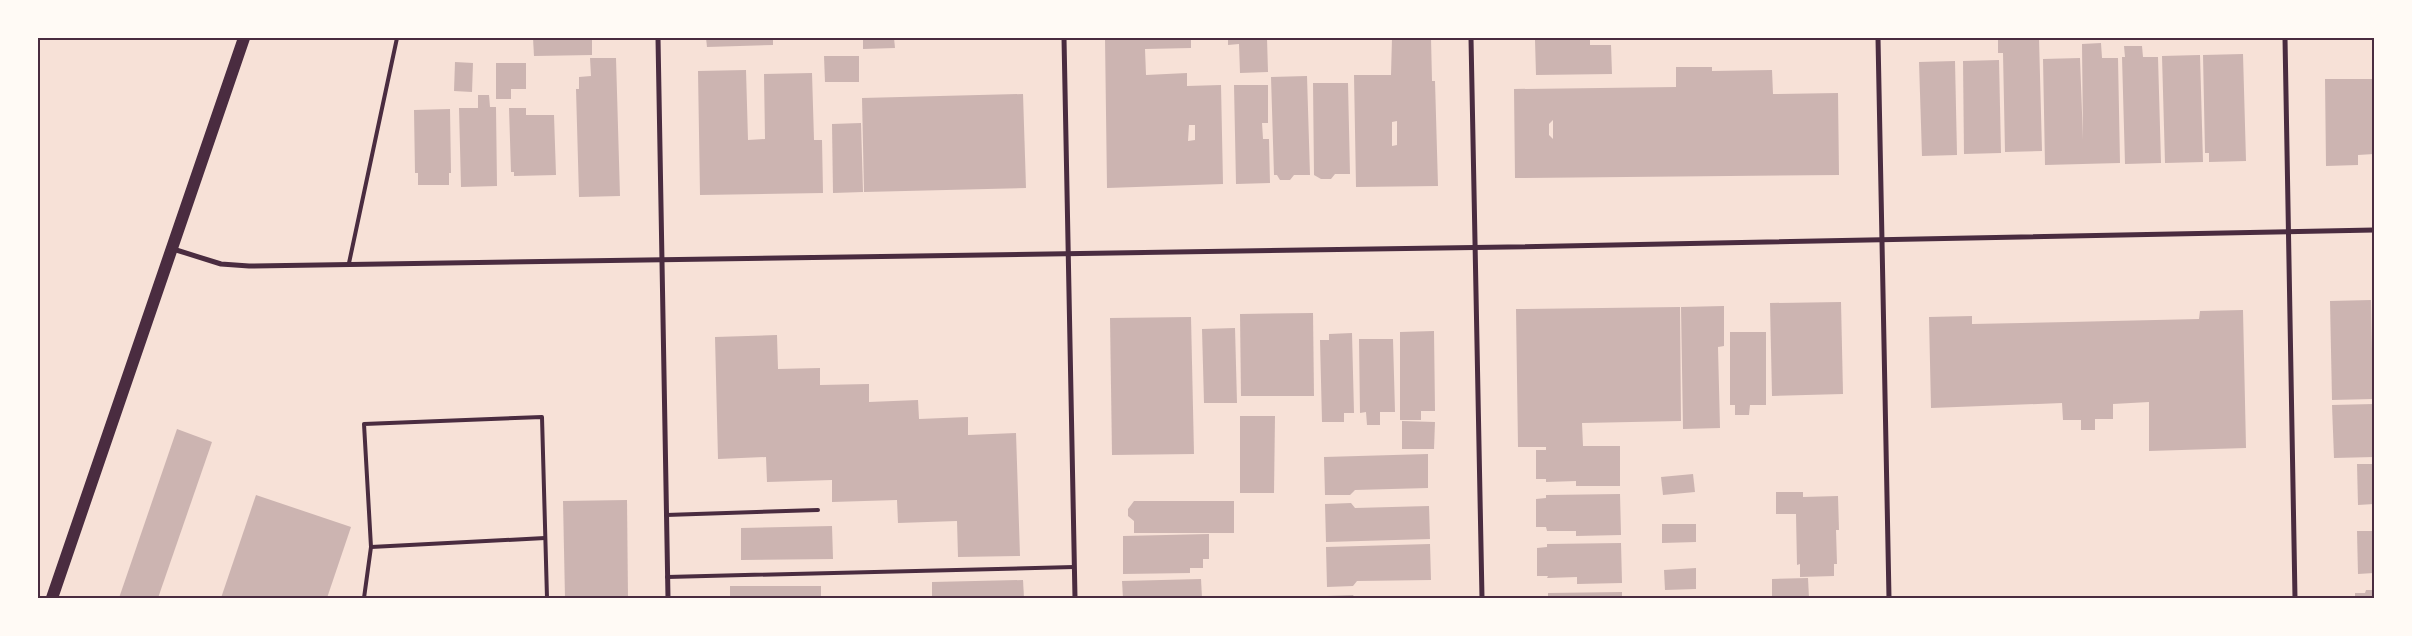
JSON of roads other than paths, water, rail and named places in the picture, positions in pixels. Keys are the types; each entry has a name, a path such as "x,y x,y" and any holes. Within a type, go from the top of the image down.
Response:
{"main road":[{"path":"52,598 244,38"}],"street":[{"path":"658,38 668,598"},
{"path":"1064,38 1075,598"},
{"path":"1471,38 1482,598"},
{"path":"1878,38 1889,598"},
{"path":"2285,38 2295,598"},
{"path":"172,249 213,262 234,265 662,261 2374,230"}],"lane":[{"path":"349,263 397,38"},
{"path":"364,598 371,547 364,424 542,417 547,598"},
{"path":"666,515 818,510"},
{"path":"371,547 545,538"},
{"path":"667,577 1074,567"}]}
